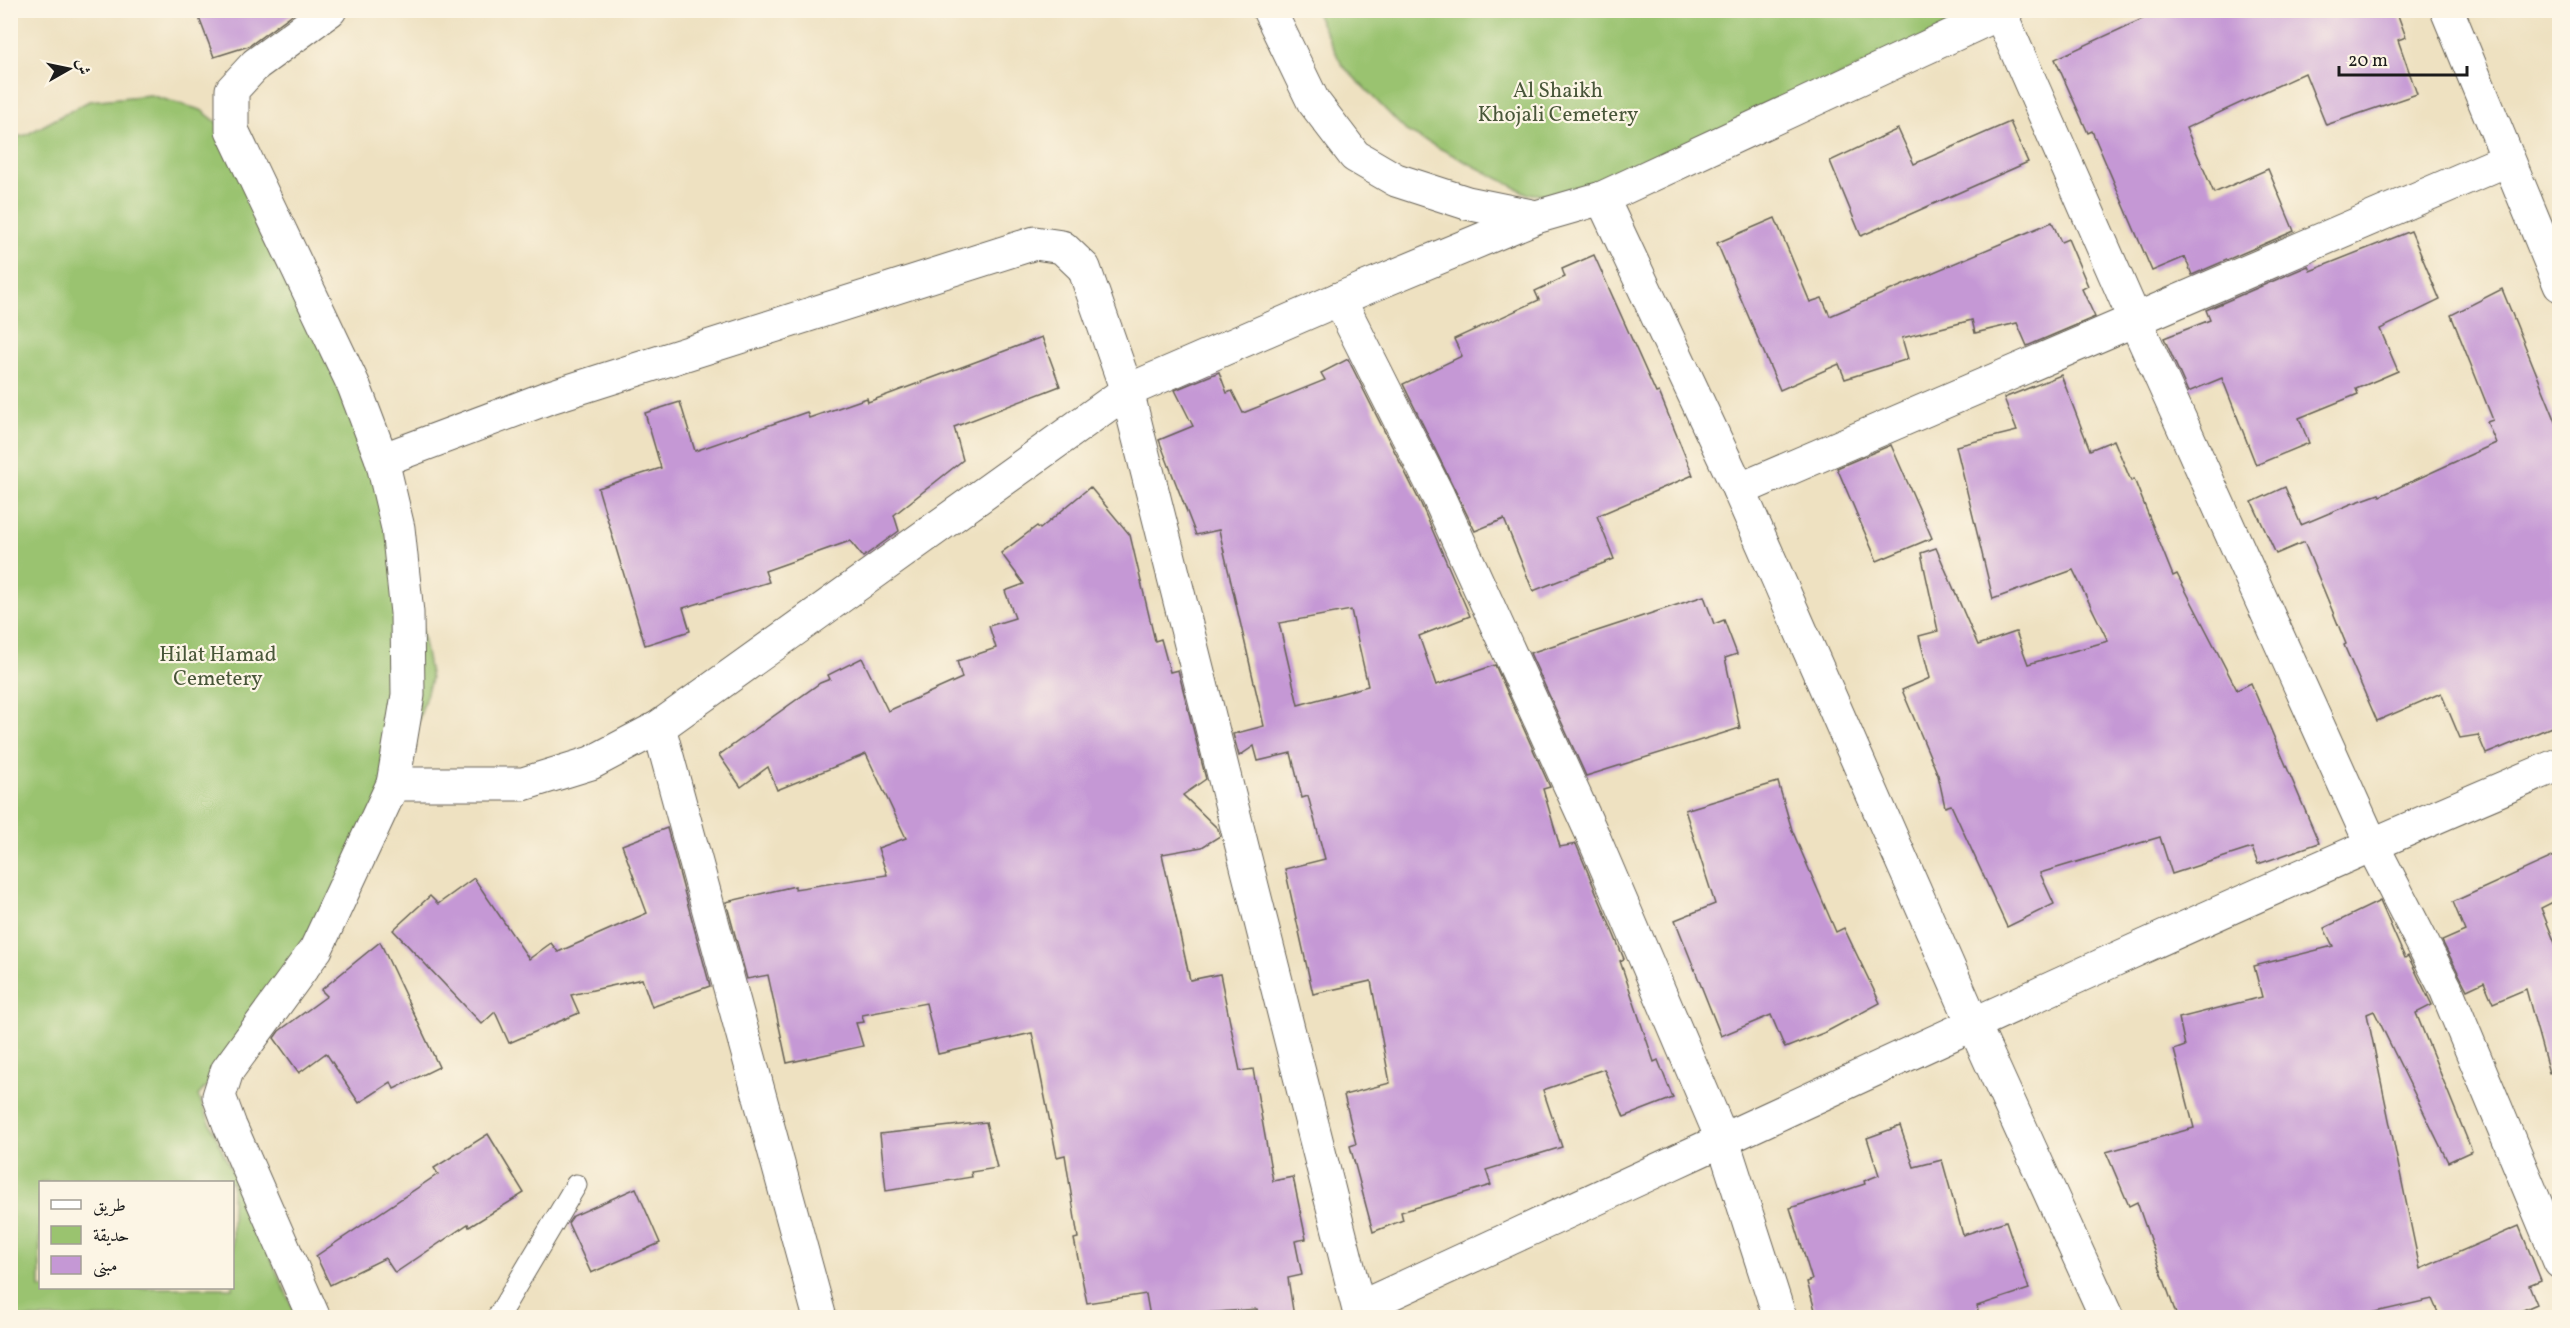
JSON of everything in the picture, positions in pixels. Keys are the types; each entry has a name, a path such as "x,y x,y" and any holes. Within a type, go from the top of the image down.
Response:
{"street":[{"path":"314,1317 219,1096 227,1071 316,949 393,784 408,695 407,613 398,528 382,460 354,386 232,130 232,90 299,21 330,10"},
{"path":"1269,10 1313,101 1355,156 1396,180 1467,203 1536,217"},
{"path":"2447,10 2559,285"},
{"path":"393,784 523,784 591,763 659,727 1127,391 1339,298 1536,217 1602,198 2003,12 2135,320 2371,843 2446,989 2559,1262"},
{"path":"1739,490 2507,160"},
{"path":"1602,198 1739,490 1974,1023 2107,1317"},
{"path":"382,460 547,398 1035,243 1062,247 1084,268 1127,391 1360,1313 1974,1023 2371,843 2559,764"},
{"path":"1339,298 1438,496 1578,804 1723,1141 1780,1317"},
{"path":"659,727 820,1317"}],"lane":[{"path":"497,1317 576,1185"}],"green space":[{"name":"Al Shaikh Khojali Cemetery","path":"1315,11 1982,11 1579,195 1528,194 1406,131 1342,65"},
{"name":"Hilat Hamad Cemetery","path":"150,95 201,110 240,140 394,482 431,679 410,749 315,960 198,1096 297,1317 11,1318 11,138 26,135 89,101"}],"building":[{"path":"196,10 298,10 249,46 214,57"},
{"path":"2162,10 2396,10 2406,37 2398,40 2417,94 2326,125 2305,73 2186,128 2214,193 2268,169 2294,231 2192,275 2185,257 2152,271 2092,131 2088,133 2055,59"},
{"path":"2010,122 2028,162 1861,236 1830,161 1898,129 1914,164"},
{"path":"1775,218 1810,302 1822,298 1830,316 2052,222 2061,242 2068,239 2088,286 2082,289 2095,317 2027,346 2017,323 1975,333 1972,320 1902,338 1908,359 1845,379 1839,364 1780,390 1717,243"},
{"path":"2411,231 2440,300 2380,329 2398,371 2356,389 2358,394 2299,418 2309,443 2256,465 2222,378 2188,392 2164,338 2210,320 2206,310 2308,266 2310,271"},
{"path":"1594,255 1656,393 1659,392 1693,475 1597,516 1614,559 1533,591 1504,519 1475,531 1403,384 1462,356 1454,339 1539,300 1535,291 1565,277 1562,269"},
{"path":"2502,289 2559,429 2559,724 2486,754 2478,735 2460,738 2441,693 2377,721 2344,645 2346,644 2304,542 2276,554 2252,502 2285,487 2301,525 2351,504 2379,494 2380,496 2496,443 2487,422 2493,420 2451,315"},
{"path":"1042,337 1060,386 954,427 963,460 894,515 899,531 863,557 850,541 765,571 769,582 683,608 690,631 645,645 598,488 661,468 645,413 680,402 695,451 807,412 809,418 867,398 868,402"},
{"path":"1348,359 1421,504 1470,616 1419,636 1436,685 1495,665 1550,787 1543,789 1560,847 1576,844 1624,959 1620,961 1654,1062 1658,1060 1673,1098 1624,1117 1604,1069 1543,1090 1562,1147 1486,1170 1491,1185 1401,1212 1403,1220 1373,1232 1350,1146 1356,1144 1344,1095 1390,1083 1371,981 1313,994 1285,869 1325,859 1308,796 1302,798 1291,753 1258,761 1254,746 1239,756 1233,734 1264,726 1219,530 1196,535 1159,440 1193,426 1175,390 1219,372 1227,393 1232,391 1243,413 1325,380 1321,373","holes":["1351,610 1368,686 1298,705 1279,623"]},
{"path":"2061,375 2090,450 2114,440 2131,481 2134,479 2173,576 2177,574 2237,690 2251,683 2319,843 2258,864 2252,848 2172,874 2160,837 2040,873 2054,904 2007,927 1951,805 1945,807 1938,775 1902,690 1930,678 1919,636 1938,631 1921,553 1936,548 1978,645 2016,632 2028,664 2108,641 2073,570 1993,599 1956,446 2017,431 2004,398"},
{"path":"1891,445 1932,538 1877,561 1837,468"},
{"path":"1090,487 1130,535 1155,641 1161,639 1170,672 1178,670 1206,779 1183,795 1218,829 1220,836 1202,847 1162,854 1190,980 1220,974 1240,1071 1253,1069 1273,1181 1293,1177 1306,1239 1295,1241 1302,1275 1288,1278 1294,1317 1259,1317 1257,1309 1150,1317 1146,1294 1087,1303 1074,1239 1078,1238 1065,1155 1057,1157 1032,1033 938,1054 926,1003 862,1015 864,1022 856,1023 863,1046 787,1063 768,975 747,979 726,902 795,886 795,889 887,875 878,848 906,838 866,754 777,790 768,767 741,787 719,755 820,683 830,679 828,675 862,658 888,711 962,678 957,661 996,648 989,626 1015,618 1005,591 1024,584 1001,553 1037,526 1040,529"},
{"path":"1704,596 1714,624 1724,620 1737,654 1725,658 1740,728 1586,776 1530,653"},
{"path":"1778,782 1792,830 1836,932 1844,928 1880,1003 1826,1032 1785,1048 1771,1015 1721,1036 1675,920 1715,904 1685,810"},
{"path":"667,828 710,986 652,1007 642,979 571,995 579,1013 509,1043 495,1012 482,1024 393,930 430,896 438,904 474,878 529,959 551,943 558,952 647,913 622,845"},
{"path":"2559,854 2559,899 2541,908 2559,953 2559,1071 2549,1073 2526,989 2493,1003 2484,982 2467,990 2442,941 2465,931 2453,902"},
{"path":"2380,901 2405,958 2408,956 2432,1005 2416,1013 2472,1151 2448,1162 2374,1011 2367,1014 2420,1269 2519,1226 2541,1280 2529,1285 2537,1304 2507,1317 2440,1317 2432,1299 2354,1317 2177,1317 2137,1202 2129,1206 2106,1152 2194,1128 2174,1050 2185,1046 2179,1018 2262,997 2254,966 2333,946 2324,928"},
{"path":"380,942 439,1067 394,1089 391,1082 359,1103 326,1053 299,1073 274,1038 279,1031 327,996 321,990"},
{"path":"986,1122 997,1168 971,1172 972,1177 886,1191 880,1134"},
{"path":"1900,1126 1914,1167 1942,1160 1963,1235 2006,1221 2029,1289 1977,1306 1979,1317 1817,1317 1807,1282 1812,1280 1790,1208 1865,1184 1864,1181 1879,1175 1867,1138"},
{"path":"488,1134 524,1193 469,1227 468,1224 395,1273 385,1258 330,1285 316,1256 438,1174 434,1168"},
{"path":"636,1188 660,1243 591,1273 568,1223 573,1216"}]}
